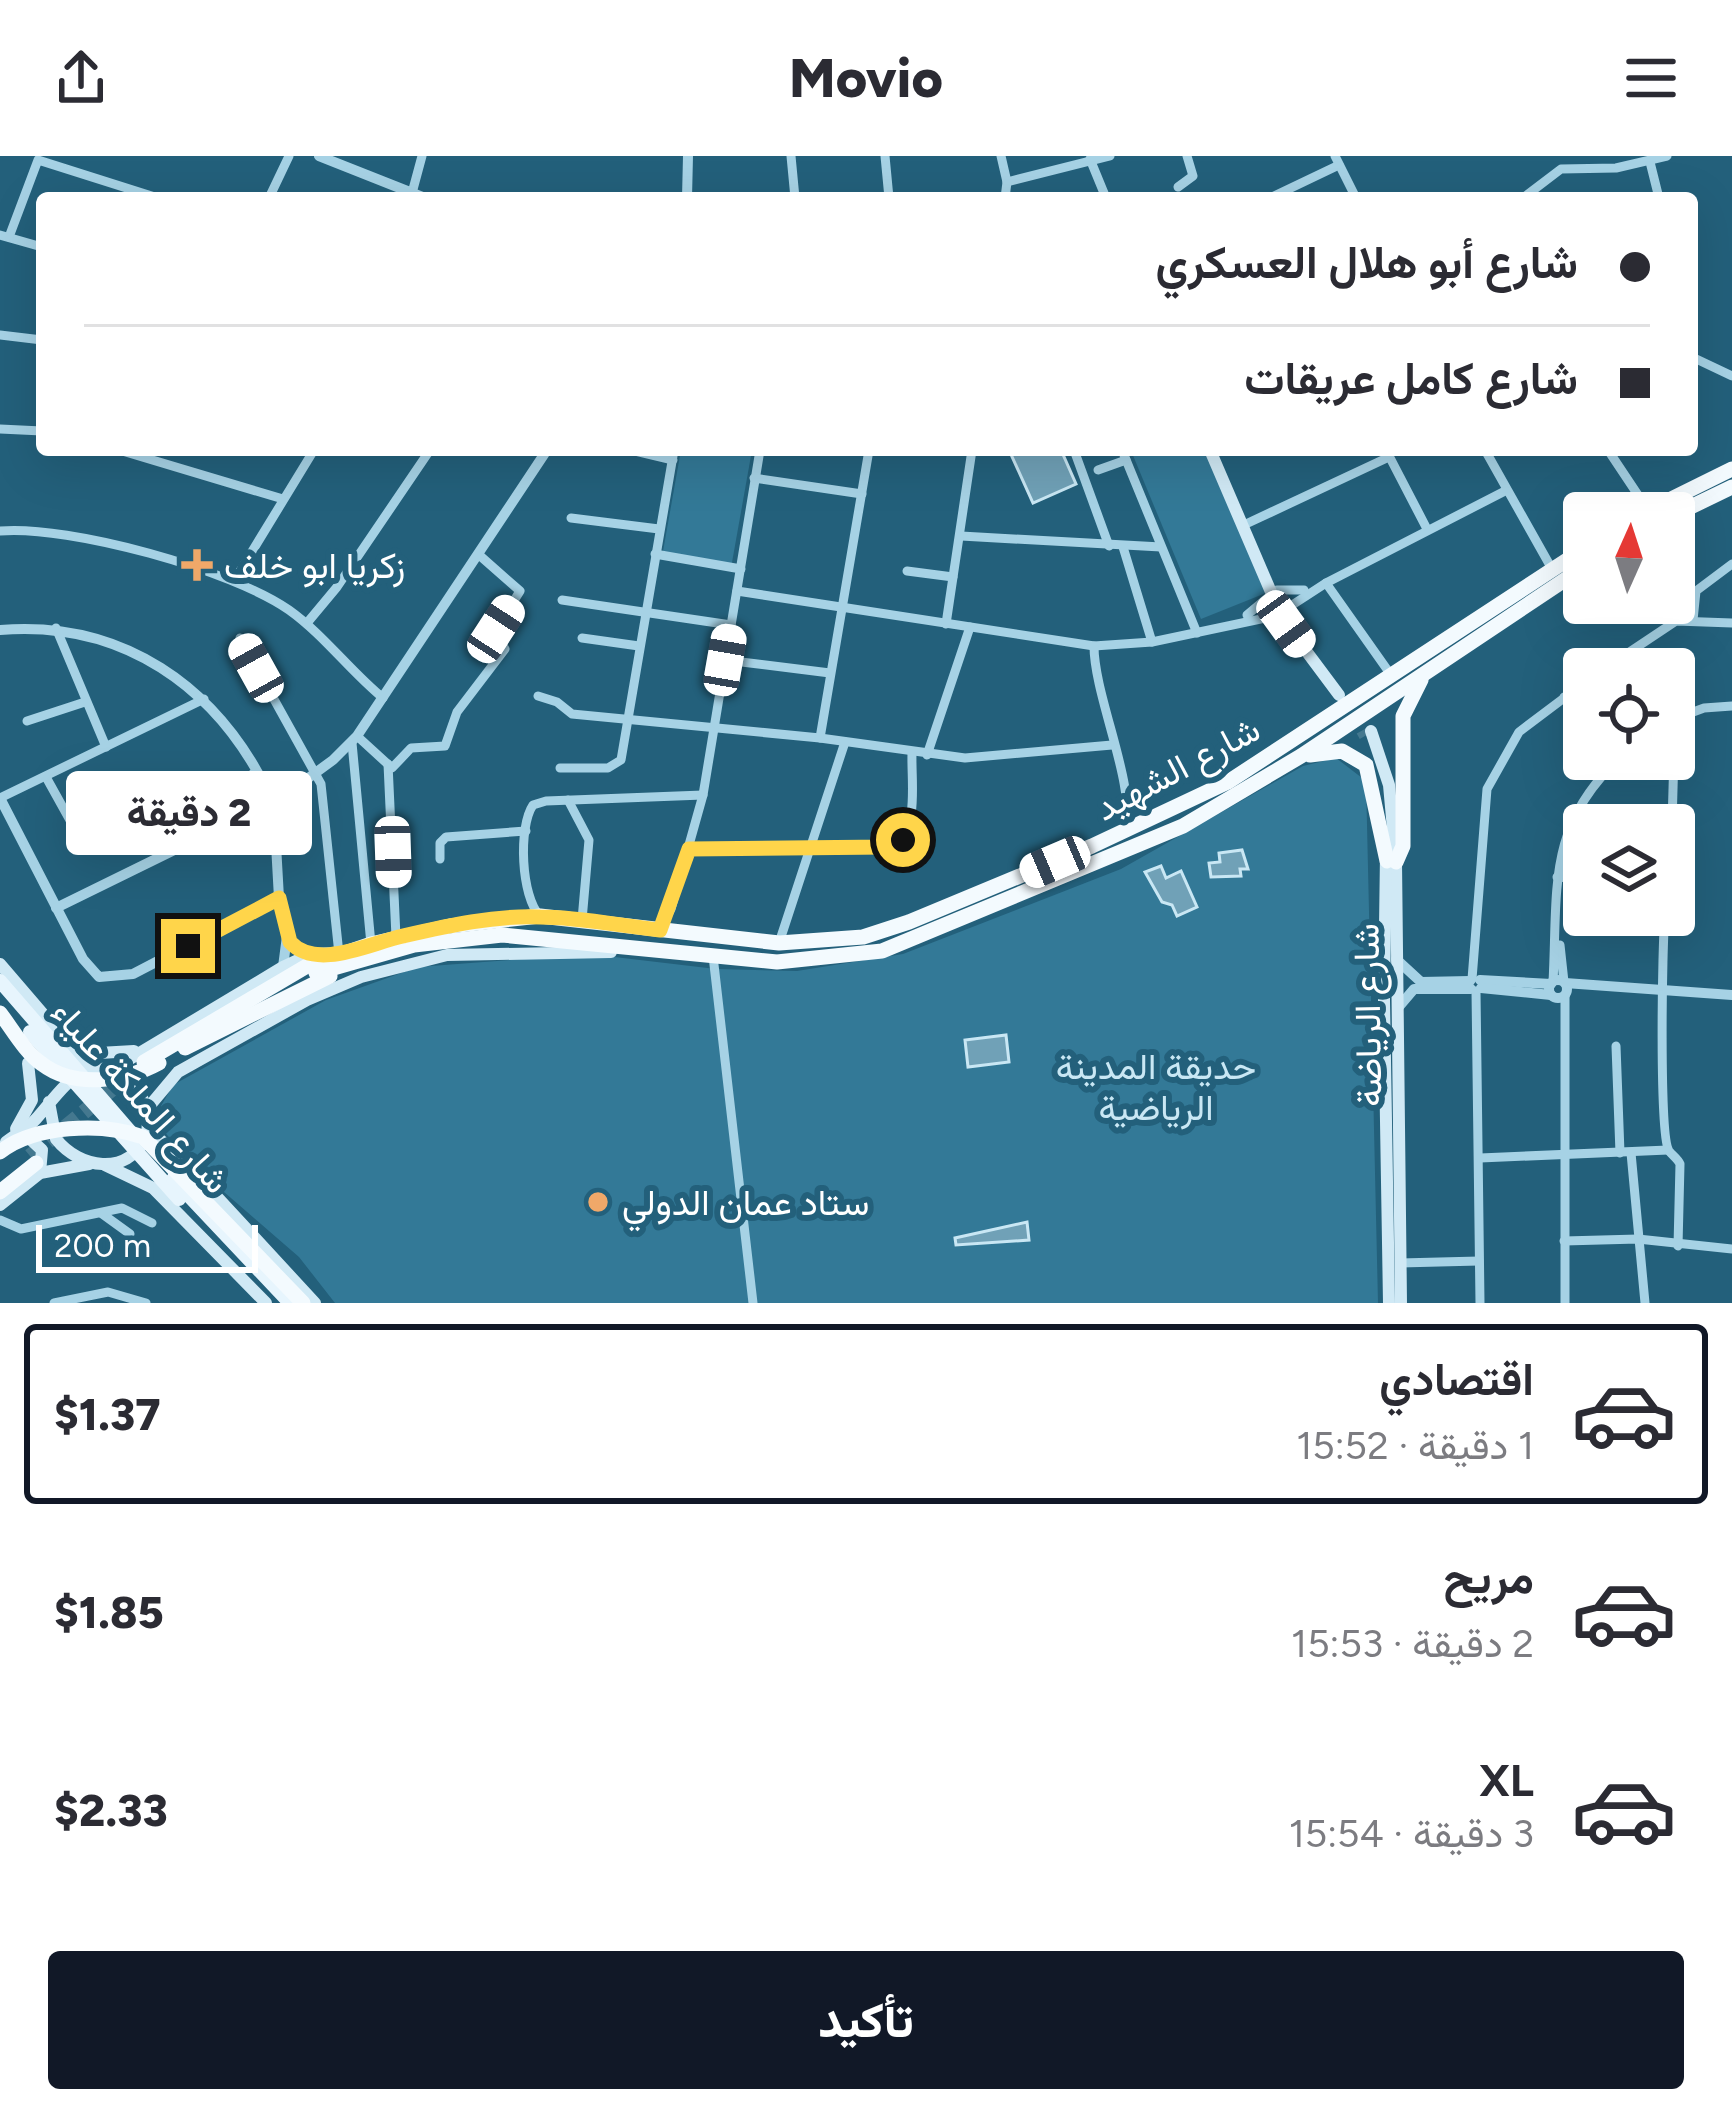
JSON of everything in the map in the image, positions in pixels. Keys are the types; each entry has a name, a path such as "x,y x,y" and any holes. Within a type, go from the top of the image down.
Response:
{"highway":[{"path":"1686,492 1732,469"},
{"path":"1695,505 1732,488"},
{"name":"شارع الشهيد","path":"146,1059 247,998 339,954 396,937 540,916 779,943 863,938 1122,833 1228,782 1563,561"},
{"name":"شارع الشهيد","path":"146,1059 314,974 382,952 474,938 547,937 796,963 903,944 1157,839 1301,756 1563,581"},
{"path":"1391,861 1402,846 1402,716 1427,674"},
{"path":"1301,756 1342,751 1366,765 1391,861"},
{"path":"0,1013 44,1066 74,1076 115,1079 147,1070 327,976 474,938"},
{"path":"0,1148 44,1132 114,1131 142,1137 260,1270 303,1303"},
{"path":"0,1180 35,1164"},
{"path":"0,1192 35,1164"}],"main road":[{"path":"1216,456 1249,523 1274,592"},
{"path":"1216,456 1283,612 1342,693"},
{"name":"شارع الرياضة","path":"1368,733 1389,785 1389,1303"},
{"name":"شارع الرياضة","path":"1391,861 1396,958 1392,1080 1401,1303"},
{"path":"147,1109 170,1078 307,1000 361,977 447,955 647,948"},
{"path":"108,1072 146,1059 284,967 311,954 339,954"},
{"path":"0,964 92,1070"},
{"name":"شارع الملكة علياء","path":"0,981 103,1103 290,1303"},
{"name":"شارع الملكة علياء","path":"0,995 96,1109 260,1270 278,1303"},
{"path":"0,1026 50,1100 56,1139 74,1156 153,1188 266,1303"},
{"path":"65,1040 99,1053 146,1059"},
{"path":"0,1148 28,1113 33,1086 28,1063"},
{"path":"0,1148 74,1075 108,1072 133,1085 147,1109 152,1132 315,1303"},
{"path":"35,1164 100,1164 134,1155 152,1132 156,1093"},
{"path":"0,1204 35,1164 40,1146 31,1137 16,1134"},
{"path":"153,1188 165,1166 182,1160"}],"street":[{"path":"272,192 289,156"},
{"path":"319,156 409,192"},
{"path":"419,192 422,156"},
{"path":"686,192 688,156"},
{"path":"791,156 794,192"},
{"path":"885,156 889,192"},
{"path":"1001,156 1006,192"},
{"path":"1007,182 1109,156"},
{"path":"1178,187 1193,176 1187,156"},
{"path":"1558,156 1561,169"},
{"path":"1531,192 1561,169 1603,169 1667,156"},
{"path":"1090,159 1104,192"},
{"path":"36,245 5,236 38,160 139,192"},
{"path":"1281,192 1337,160 1353,192"},
{"path":"1650,162 1658,192"},
{"path":"0,335 36,339"},
{"path":"1698,360 1732,376"},
{"path":"0,429 36,431"},
{"path":"139,456 284,499"},
{"path":"234,581 310,456"},
{"path":"307,623 426,456"},
{"path":"56,908 269,802 316,773 355,739 543,456"},
{"path":"560,768 618,764 674,456"},
{"path":"660,930 671,908 703,795 759,456"},
{"path":"820,738 868,456"},
{"path":"946,624 970,456"},
{"path":"1076,456 1109,546"},
{"path":"1098,470 1122,456"},
{"path":"1124,456 1196,633"},
{"path":"1249,523 1382,456"},
{"path":"1390,456 1427,530"},
{"path":"1488,456 1552,568"},
{"path":"1612,456 1634,492"},
{"path":"754,478 862,494"},
{"path":"737,591 1094,646 1152,642 1283,612 1326,583 1505,491"},
{"path":"571,518 659,530"},
{"path":"0,531 59,532 234,581 307,623 383,698"},
{"path":"961,536 1161,547"},
{"path":"1123,547 1152,642"},
{"path":"355,739 394,768 411,748 445,746 457,712 506,647 495,631 519,586 478,554"},
{"path":"655,554 741,569"},
{"path":"1695,601 1696,591 1732,564"},
{"path":"907,571 953,577"},
{"path":"1237,621 1274,592 1292,594 1326,583"},
{"path":"1326,583 1391,675"},
{"path":"562,600 731,625"},
{"path":"1695,620 1732,623"},
{"path":"1634,648 1675,624"},
{"path":"927,755 970,627"},
{"path":"56,628 106,747"},
{"path":"0,630 56,628 133,650 178,676 204,700 252,765 269,802 287,936 284,967"},
{"path":"240,638 316,773 324,800 339,954"},
{"path":"582,638 639,646"},
{"path":"1094,646 1112,745 1130,805 1122,833"},
{"path":"725,660 830,673"},
{"path":"538,696 557,701 572,713 820,738 912,754 980,758 1112,745"},
{"path":"1480,1303 1475,950 1480,836 1487,789 1519,732 1563,698"},
{"path":"204,700 0,798 88,967 109,980 133,974 279,898"},
{"path":"27,722 86,702"},
{"path":"1695,711 1732,706"},
{"path":"355,739 371,944"},
{"path":"779,943 845,742"},
{"path":"689,849 886,847 903,840 910,824 912,754"},
{"path":"388,764 396,937"},
{"path":"46,777 81,840"},
{"path":"1565,1303 1556,877 1561,845 1573,815 1600,780"},
{"path":"540,916 525,893 526,830 533,805 703,795"},
{"path":"568,800 586,831 590,851 582,921"},
{"path":"1130,805 1153,819"},
{"path":"440,859 440,844 446,837 526,830"},
{"path":"1556,877 1563,878"},
{"path":"506,919 525,893"},
{"path":"671,908 685,933"},
{"path":"287,936 298,950 311,954"},
{"path":"1664,936 1668,1150 1680,1164 1678,1246"},
{"path":"713,956 752,1303"},
{"path":"1396,958 1420,982 1709,995 1732,992"},
{"path":"1396,1009 1414,989 1475,984"},
{"path":"1616,1046 1645,1303"},
{"path":"1480,1158 1668,1150"},
{"path":"0,1220 21,1229 125,1209 152,1223"},
{"path":"99,1212 130,1234"},
{"path":"1564,1240 1638,1239 1732,1249"},
{"path":"1400,1263 1479,1261"},
{"path":"55,1303 108,1292 146,1303"}],"green space":[{"path":"680,456 751,456 731,568 662,557"},
{"path":"1133,456 1209,456 1266,593 1201,619"},
{"name":"حديقة المدينة الرياضية","path":"1336,758 1366,781 1378,1303 335,1303 299,1257 186,1159 164,1131 161,1106 173,1085 326,1000 418,967 589,954 716,969 797,971 903,954 1121,869 1303,766"}],"building":[{"path":"1012,456 1064,456 1076,484 1033,503"},
{"path":"1242,850 1248,869 1240,869 1241,876 1211,877 1209,863 1220,862 1219,853"},
{"path":"1161,866 1166,878 1181,871 1197,907 1177,916 1172,905 1162,902 1145,872"},
{"path":"1006,1035 1009,1062 968,1067 965,1040"},
{"path":"1027,1222 1029,1240 956,1245 955,1238"}],"tunnel":[{"path":"1353,715 1365,736"},
{"path":"30,1156 128,1076"}],"place":[{"name":"زكريا ابو خلف","path":"197,565"},
{"name":"ستاد عمان الدولي","path":"598,1202"}],"route":[{"path":"188,946 279,898 290,942 311,954 339,954 450,926 540,916 660,930 689,849 886,847 903,840"}]}
